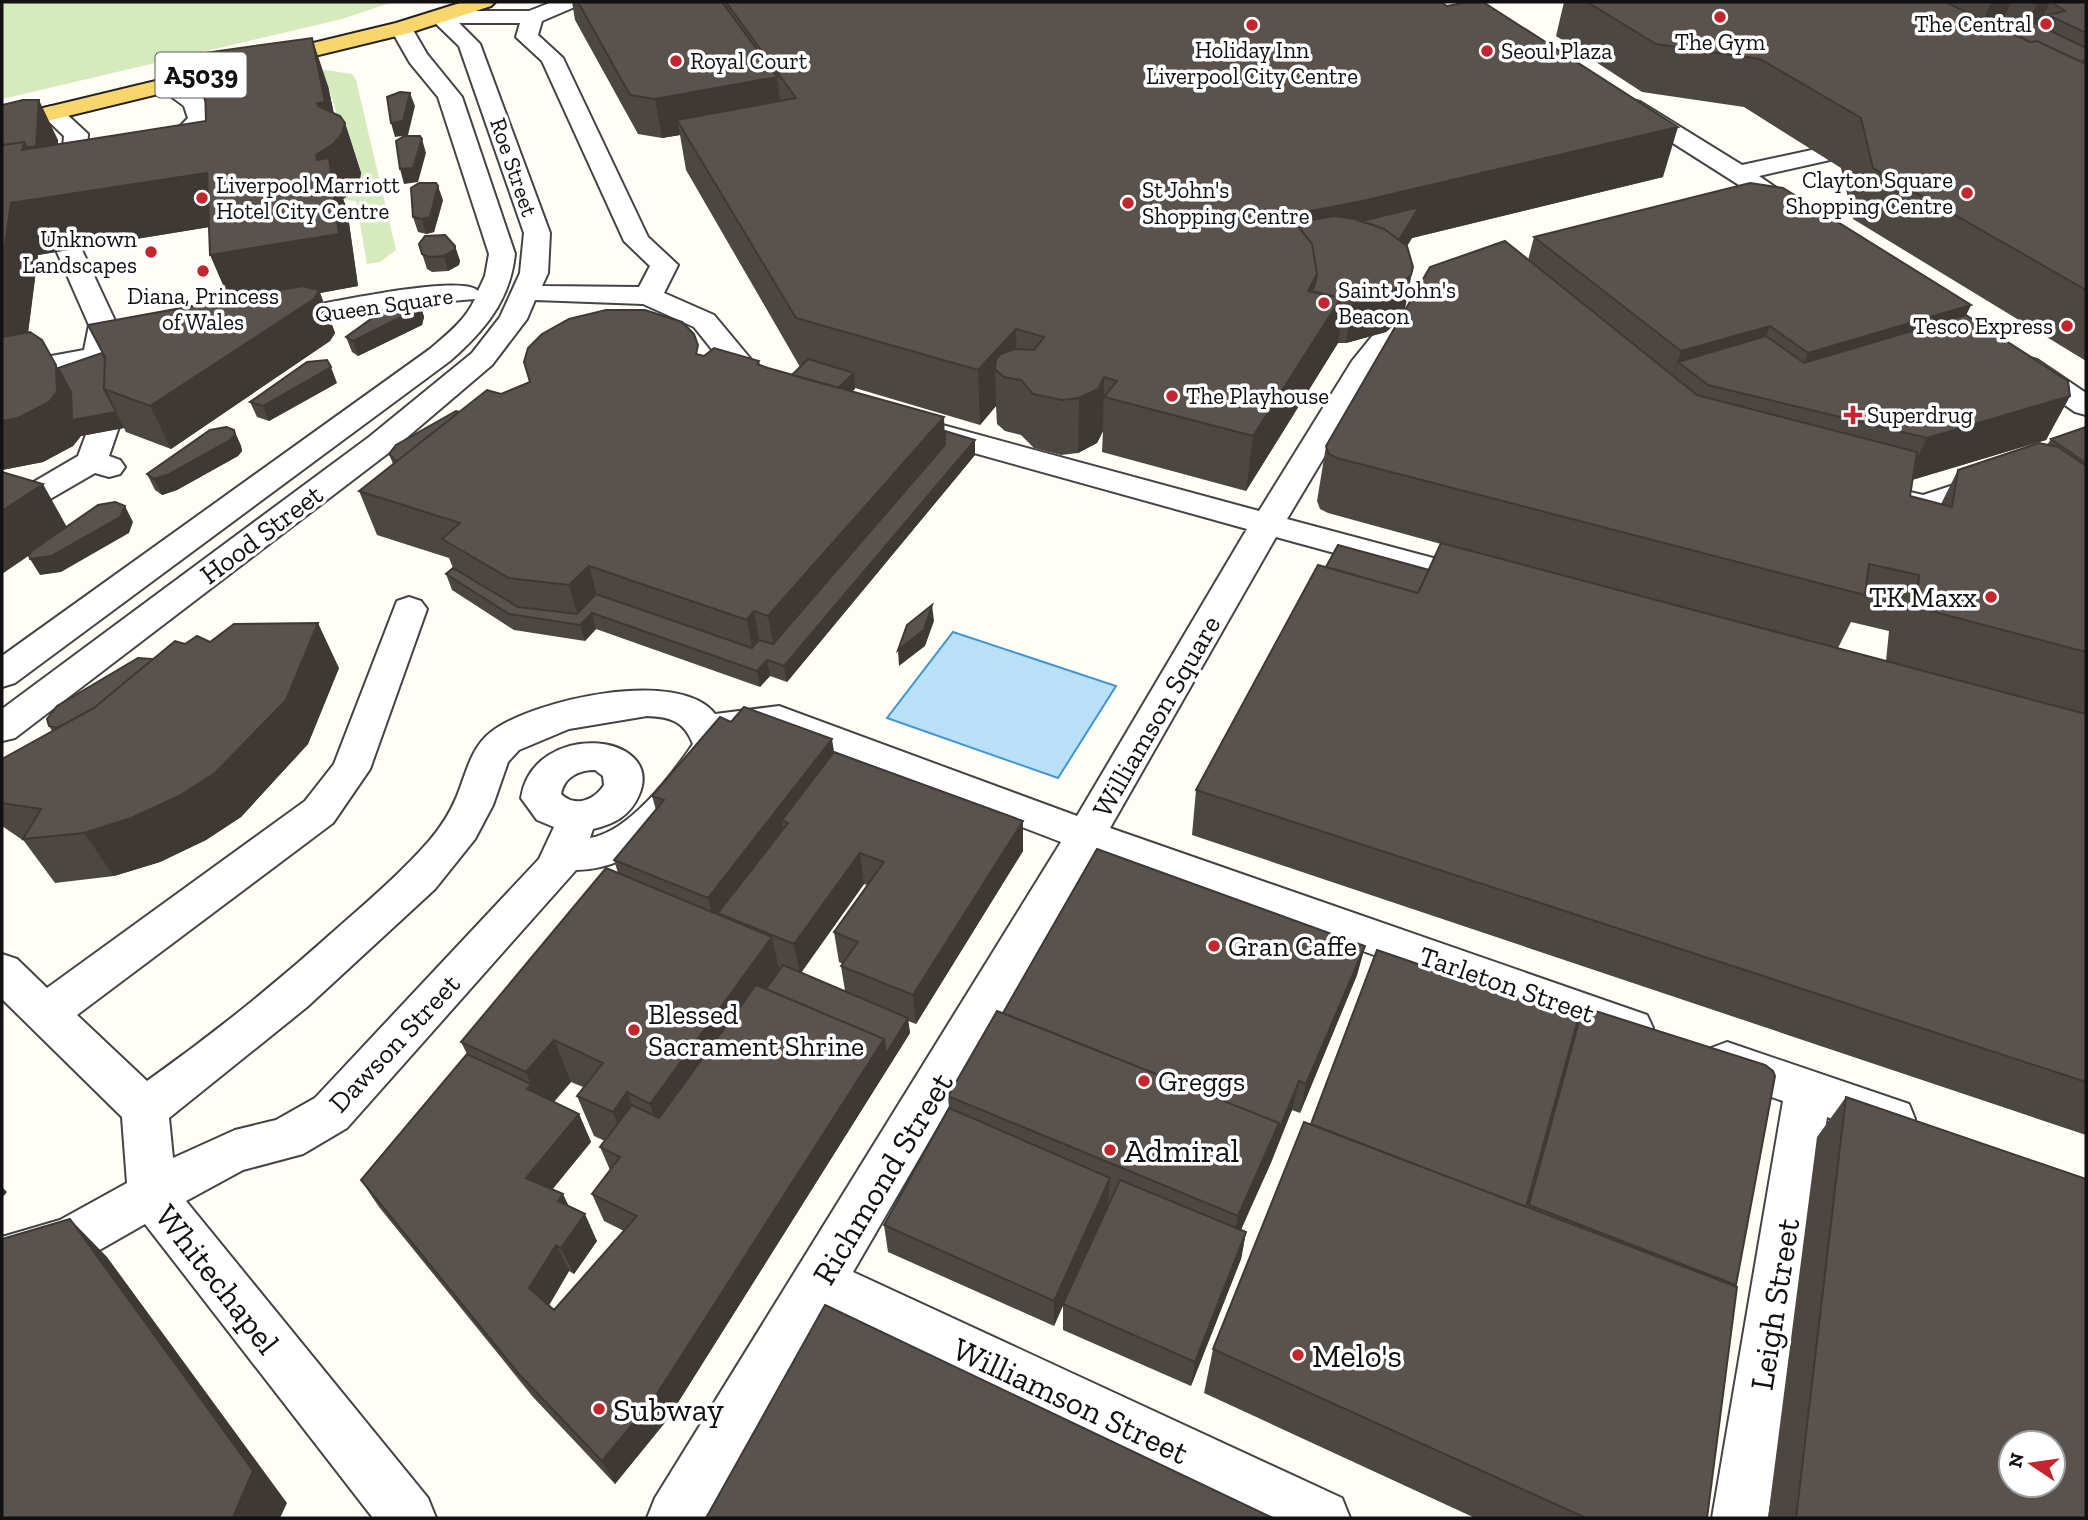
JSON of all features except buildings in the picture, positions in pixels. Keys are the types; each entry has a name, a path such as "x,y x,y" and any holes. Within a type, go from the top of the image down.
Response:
{"main road":[{"name":"A5039","path":"2,125 401,28 484,2"}],"street":[{"path":"440,17 532,17 570,2"},
{"name":"Roe Street","path":"440,17 469,44 537,233 534,273 509,326"},
{"path":"532,17 527,37 552,58 637,241 664,265 648,296"},
{"name":"Roe Street","path":"401,28 418,58 450,97 496,229 502,254 499,276"},
{"path":"136,158 173,148 200,119 195,103 165,84"},
{"path":"1615,96 1741,173 1817,225"},
{"path":"52,113 76,134 73,181 99,163"},
{"path":"1741,173 1821,155"},
{"path":"1735,204 1773,194"},
{"path":"2,500 34,495 101,464 106,421 94,374 103,325 69,250"},
{"name":"Hood Street","path":"2,674 440,355 471,328 499,276"},
{"name":"Williamson Square","path":"707,729 779,719 1087,836 1267,524 1367,361 1399,325 1420,294 1443,278"},
{"name":"Queen Square","path":"243,328 403,298 466,293"},
{"path":"542,294 648,296 704,321 753,381 793,392"},
{"name":"Hood Street","path":"2,728 380,444 482,359 509,326"},
{"path":"2,374 163,344"},
{"path":"2008,354 2086,406"},
{"path":"893,420 1512,590"},
{"path":"1854,488 1917,503 2006,478 2086,451"},
{"path":"2006,478 2040,502"},
{"path":"1901,535 1917,503"},
{"path":"46,1013 265,854 319,811 351,769 409,609"},
{"path":"2,972 145,1109 221,1055 389,908 447,848 474,804 492,753 509,738 546,722 591,709 664,702 685,708 707,729"},
{"name":"Dawson Street","path":"2,1261 71,1240 235,1151 286,1139 331,1113 571,836 601,852 619,845 652,819 696,770 712,745 707,729"},
{"name":"Tarleton Street","path":"1087,836 1808,1091 1927,1130"},
{"name":"Richmond Street","path":"675,1518 821,1282 1087,836"},
{"name":"Leigh Street","path":"1740,1518 1808,1091"},
{"name":"Whitechapel","path":"145,1109 152,1196 401,1514"},
{"name":"Williamson Street","path":"821,1282 1322,1518"}],"green space":[{"path":"2,2 393,2 342,19 2,99"},
{"path":"325,70 352,74 356,80 396,250 380,262 367,264 356,201 342,200 359,184 328,86 310,72"}],"water":[{"path":"953,632 1116,686 1058,778 887,718"}],"place":[{"name":"The Gym","path":"1720,17"},
{"name":"The Central","path":"2046,24"},
{"name":"Holiday Inn Liverpool City Centre","path":"1252,25"},
{"name":"Seoul Plaza","path":"1487,51"},
{"name":"Royal Court","path":"676,61"},
{"name":"Clayton Square Shopping Centre","path":"1967,193"},
{"name":"Liverpool Marriott Hotel City Centre","path":"202,198"},
{"name":"St John's Shopping Centre","path":"1128,203"},
{"name":"Unknown Landscapes","path":"151,252"},
{"name":"Diana, Princess of Wales","path":"203,271"},
{"name":"Saint John's Beacon","path":"1324,303"},
{"name":"Tesco Express","path":"2067,326"},
{"name":"The Playhouse","path":"1172,396"},
{"name":"Superdrug","path":"1853,415"},
{"name":"TK Maxx","path":"1991,597"},
{"name":"Gran Caffe","path":"1214,946"},
{"name":"Blessed Sacrament Shrine","path":"634,1030"},
{"name":"Greggs","path":"1144,1081"},
{"name":"Admiral","path":"1110,1150"},
{"name":"Melo's","path":"1298,1355"},
{"name":"Subway","path":"599,1409"}]}
